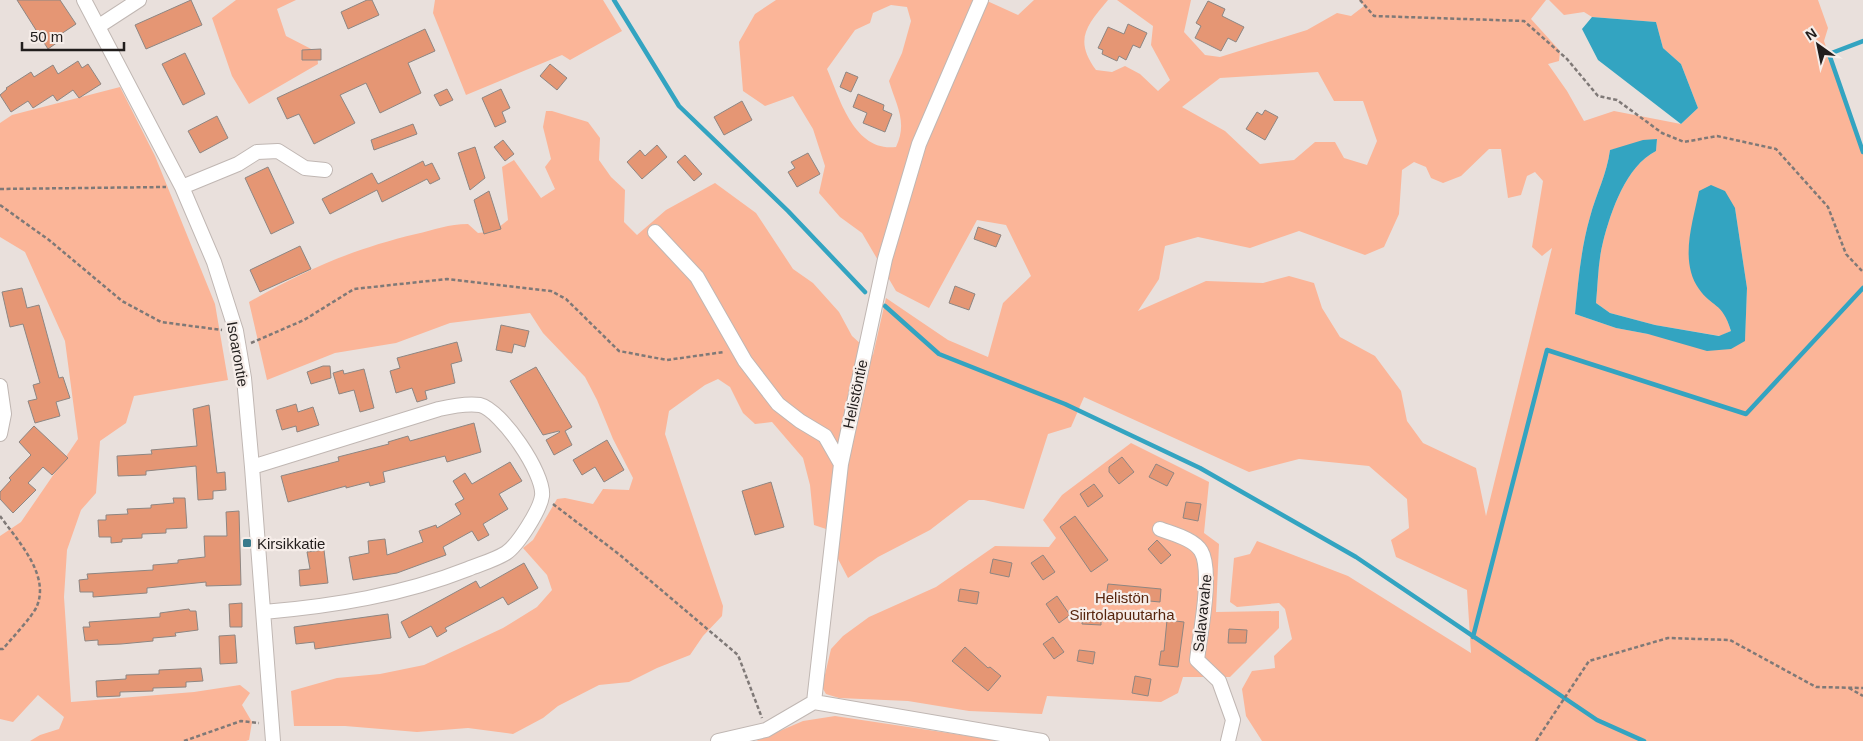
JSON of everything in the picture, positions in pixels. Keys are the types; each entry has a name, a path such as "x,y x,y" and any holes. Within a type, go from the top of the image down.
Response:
{"street":[{"name":"Isoarontie","path":"84,0 182,187 214,262 236,332 244,378 252,466 273,741"},
{"path":"99,26 139,0"},
{"name":"Helistöntie","path":"814,702 841,464 885,259 918,144 981,0"},
{"path":"182,187 238,164 257,152 278,151 305,168 325,170"},
{"path":"655,232 697,277 739,350 778,404 800,421 825,436 841,464"},
{"path":"0,386 4,414 0,434"},
{"path":"252,466 438,410 466,405 480,405 492,410 521,447 540,480 542,496 519,542 506,554 413,589 371,599 264,612"},
{"name":"Salavavahe","path":"1160,530 1185,539 1201,550 1204,558 1206,567 1205,595 1197,660 1219,680 1233,720 1228,741"},
{"path":"718,741 766,730 814,702 1042,741"}],"path":[{"path":"1360,0 1374,16 1524,21 1567,59 1598,96 1617,100 1662,133 1684,142 1717,136 1776,149 1828,207 1846,254 1863,272"},
{"path":"0,189 182,187"},
{"path":"0,205 49,240 122,301 160,322 236,332"},
{"path":"250,344 304,320 354,289 448,279 551,292 566,299 619,352 667,360 739,350"},
{"path":"542,496 620,555 738,655 766,730"},
{"path":"0,516 27,553 39,582 37,606 3,649 0,649"},
{"path":"1536,741 1589,661 1668,638 1730,640 1816,687 1863,688"},
{"path":"1847,687 1863,696"},
{"path":"184,741 241,721 272,724"}],"green space":[{"path":"236,0 296,0 277,9 286,36 317,52 318,64 249,104 232,76 212,18"},
{"path":"435,0 603,0 622,31 570,60 562,55 466,95 433,13"},
{"path":"776,0 985,0 1018,15 1034,0 1108,0 1094,18 1086,34 1084,42 1089,59 1096,70 1112,72 1125,66 1140,74 1158,91 1170,80 1151,45 1153,26 1117,0 1191,0 1184,32 1205,55 1220,57 1307,30 1337,13 1351,16 1364,6 1359,0 1546,0 1531,19 1560,51 1559,61 1548,64 1567,91 1584,121 1614,111 1681,124 1698,108 1681,64 1663,48 1656,22 1592,17 1584,12 1564,15 1549,0 1818,0 1828,28 1824,41 1863,152 1863,741 1262,741 1246,716 1242,689 1252,671 1275,668 1274,656 1292,639 1285,609 1279,603 1237,607 1230,602 1234,558 1250,554 1257,541 1348,576 1471,653 1467,590 1396,557 1391,540 1409,528 1407,499 1369,466 1299,459 1249,472 1084,397 1071,427 1048,434 1024,509 984,500 969,500 930,530 878,557 848,578 837,557 838,533 814,525 810,485 803,458 772,422 755,424 743,413 730,387 718,379 705,385 669,411 665,434 723,606 722,616 703,636 690,655 629,682 599,685 558,706 543,718 513,734 468,728 417,732 345,726 294,726 291,691 337,678 380,674 424,665 503,628 537,607 552,590 547,575 523,548 533,540 557,499 565,498 593,504 603,489 629,490 633,478 585,377 543,333 530,313 450,323 396,343 335,353 267,380 249,302 310,270 371,246 461,224 468,224 478,233 494,231 508,220 502,167 514,160 541,198 555,189 545,167 551,159 543,127 546,111 552,111 588,122 600,138 599,160 611,177 625,190 624,222 637,235 666,210 715,183 756,213 793,269 813,283 839,312 852,336 873,355 886,298 948,340 988,357 1003,303 1031,276 1006,225 977,220 929,308 896,291 862,233 840,217 819,193 825,166 813,129 793,96 765,106 743,91 739,42 755,14","holes":["891,5 907,7 911,21 902,53 889,81 901,121 901,130 896,147 882,146 869,141 859,132 843,108 827,69 855,30 870,23 873,13","1318,72 1334,101 1363,101 1377,141 1367,165 1344,158 1335,142 1315,142 1294,160 1260,164 1225,131 1182,107 1220,78","1657,139 1656,151 1645,158 1628,178 1610,217 1600,257 1596,303 1610,313 1655,325 1720,336 1731,331 1724,311 1718,306 1735,208 1747,288 1745,341 1648,334 1616,328 1575,314 1584,241 1610,150","1489,149 1501,149 1508,198 1521,195 1527,176 1535,172 1543,181 1532,247 1542,256 1552,248 1486,516 1476,468 1423,443 1407,421 1401,391 1375,356 1340,337 1322,308 1314,283 1289,276 1263,283 1206,281 1138,311 1159,279 1165,246 1198,237 1250,248 1299,231 1365,255 1384,247 1399,214 1402,170 1414,162 1426,167 1431,178 1443,183 1461,176"]},
{"path":"120,87 155,156 215,304 228,380 134,396 126,423 100,441 96,493 81,510 67,550 64,597 71,702 194,692 240,685 250,693 242,705 252,722 249,740 246,741 30,741 40,735 59,729 64,717 38,695 13,722 0,719 0,536 21,522 78,439 65,341 25,252 0,237 0,123 12,115"},
{"name":"Helistön Siirtolapuutarha","path":"1131,443 1209,482 1204,533 1219,544 1216,612 1279,611 1279,628 1230,677 1183,677 1178,693 1161,702 1047,696 1042,714 969,711 908,701 839,698 826,694 822,687 831,649 843,636 869,617 936,587 995,546 1049,547 1056,538 1043,520 1062,495"},
{"path":"835,716 996,741 756,741 803,721"}],"water":[{"path":"1592,17 1656,22 1663,48 1681,64 1698,108 1681,124 1598,60 1582,29"},
{"path":"1657,139 1656,151 1645,158 1628,178 1610,217 1600,257 1596,303 1610,313 1655,325 1719,336 1731,331 1724,314 1699,289 1693,278 1690,266 1689,241 1699,191 1711,185 1725,191 1735,208 1747,288 1745,341 1731,349 1707,351 1648,334 1616,328 1575,314 1584,241 1610,150 1643,140"}],"building":[{"path":"17,0 60,0 76,24 55,38 58,42 48,49"},
{"path":"191,0 202,25 146,49 135,25"},
{"path":"367,0 372,0 379,15 348,29 341,12"},
{"path":"1208,1 1225,9 1222,16 1244,27 1236,42 1228,38 1221,51 1195,38 1201,26 1196,23"},
{"path":"1128,24 1147,33 1140,48 1133,45 1126,60 1119,56 1117,61 1102,54 1103,50 1098,48 1108,27 1124,34"},
{"path":"425,29 435,51 408,63 421,93 380,113 366,83 340,95 355,123 314,144 299,114 287,119 277,98"},
{"path":"321,49 321,60 302,60 302,50"},
{"path":"185,53 205,94 183,105 162,64"},
{"path":"78,61 82,68 88,64 101,84 79,98 73,90 57,101 53,95 33,108 28,101 11,112 0,95 6,88 31,72 34,77 53,65 58,74"},
{"path":"550,64 567,78 557,90 540,76"},
{"path":"846,72 858,77 851,92 840,87"},
{"path":"447,89 453,100 440,106 434,95"},
{"path":"501,89 510,108 502,112 506,122 495,127 482,98"},
{"path":"858,94 884,105 883,110 892,114 885,132 863,123 867,113 853,107"},
{"path":"742,101 752,120 724,135 714,117"},
{"path":"1265,110 1278,117 1265,140 1246,129 1257,112 1262,115"},
{"path":"217,116 228,138 200,153 188,131"},
{"path":"413,124 417,134 374,150 371,140"},
{"path":"503,140 514,154 505,161 494,147"},
{"path":"657,145 667,157 642,179 627,162 640,150 645,156"},
{"path":"475,147 485,178 470,190 458,153"},
{"path":"808,153 820,174 797,187 788,172 795,168 791,162"},
{"path":"685,155 702,174 694,181 677,162"},
{"path":"423,161 425,166 432,163 440,179 430,184 427,179 382,202 377,190 330,214 322,199 372,173 378,184"},
{"path":"268,167 294,223 271,234 245,178"},
{"path":"489,191 501,229 484,234 474,200"},
{"path":"978,227 1001,235 996,247 974,239"},
{"path":"300,246 311,269 260,292 250,270"},
{"path":"955,286 975,294 969,310 949,303"},
{"path":"22,288 27,308 39,305 59,378 63,377 70,398 56,402 60,416 35,423 28,401 37,399 33,385 40,383 23,324 10,327 2,292"},
{"path":"501,325 529,331 525,347 514,344 512,353 496,350"},
{"path":"457,342 462,361 451,364 455,383 425,391 427,399 417,402 412,388 396,393 390,371 400,368 397,358"},
{"path":"323,366 330,366 331,378 311,384 307,372"},
{"path":"536,367 572,427 565,431 572,445 554,455 546,440 560,432 543,435 510,381"},
{"path":"364,369 374,408 360,412 354,390 339,394 333,373 343,370 344,374"},
{"path":"296,404 298,412 313,407 319,425 297,432 296,426 282,430 276,410"},
{"path":"209,405 217,473 225,472 226,490 213,491 213,499 198,500 196,466 146,471 146,475 118,476 117,456 152,454 151,450 197,446 193,409"},
{"path":"474,423 481,452 447,462 445,456 383,472 385,482 370,486 369,482 346,488 346,486 288,502 281,476 339,461 338,457 389,444 388,442 408,436 410,441"},
{"path":"34,426 68,458 52,475 43,467 28,483 36,490 13,513 0,499 0,492 11,480 9,478 31,455 19,442"},
{"path":"607,440 624,470 604,482 595,467 582,475 573,460"},
{"path":"1122,457 1134,472 1119,484 1109,472 1109,467"},
{"path":"510,462 522,481 499,494 508,509 483,524 489,535 478,541 472,531 443,547 446,555 397,573 353,580 349,557 369,553 368,541 385,539 387,555 423,542 419,531 436,525 437,528 461,514 455,504 464,499 453,481 465,473 472,484"},
{"path":"1156,464 1174,473 1167,486 1149,477"},
{"path":"771,482 784,527 755,535 742,491"},
{"path":"1094,484 1103,496 1088,507 1080,494"},
{"path":"173,498 185,498 187,528 166,529 166,533 142,534 142,538 122,539 122,542 111,543 111,537 99,537 98,520 106,520 106,515 128,514 127,509 151,508 151,505 174,503"},
{"path":"1186,502 1201,504 1198,521 1183,518"},
{"path":"239,511 241,585 206,586 206,582 147,588 147,593 93,597 93,592 80,592 79,580 88,579 87,574 153,570 153,565 178,563 178,560 205,557 204,536 227,536 226,512"},
{"path":"1075,516 1108,560 1091,572 1060,527"},
{"path":"1157,540 1171,555 1161,564 1148,549"},
{"path":"324,550 328,583 300,586 299,570 310,569 307,552"},
{"path":"1043,555 1055,572 1043,580 1031,563"},
{"path":"993,559 1012,563 1009,577 990,573"},
{"path":"524,563 538,588 508,605 503,597 445,628 447,631 437,637 431,626 409,638 401,622 476,581 480,588"},
{"path":"1108,584 1161,589 1160,602 1106,597"},
{"path":"960,589 979,592 977,604 958,601"},
{"path":"1057,596 1070,615 1059,623 1046,604"},
{"path":"242,603 242,627 230,627 229,604"},
{"path":"189,609 190,611 196,611 198,630 175,633 176,636 153,638 153,641 98,645 98,640 85,641 83,627 90,627 89,622 160,617 160,613"},
{"path":"1083,611 1101,612 1101,625 1082,624"},
{"path":"388,614 391,638 315,649 314,642 296,644 294,627"},
{"path":"1167,620 1184,622 1178,667 1159,665 1161,651 1164,651"},
{"path":"1229,629 1247,630 1246,643 1228,643"},
{"path":"235,635 237,663 220,664 219,636"},
{"path":"1053,637 1064,652 1054,659 1043,644"},
{"path":"965,647 988,668 990,667 1001,676 988,691 952,661"},
{"path":"1079,650 1095,652 1093,664 1077,661"},
{"path":"201,668 203,681 186,682 186,687 153,688 153,691 120,692 120,696 97,697 96,681 126,679 126,675 159,674 159,670"},
{"path":"1135,676 1151,679 1148,696 1132,693"}],"waterway":[{"path":"614,0 679,106 788,211 865,292"},
{"path":"1863,41 1829,54 1863,152"},
{"path":"1473,637 1547,350 1746,414 1863,288"},
{"path":"885,306 939,354 1065,404 1200,468 1356,557 1597,720 1644,741"}],"place":[{"name":"Kirsikkatie","path":"247,543"}]}
